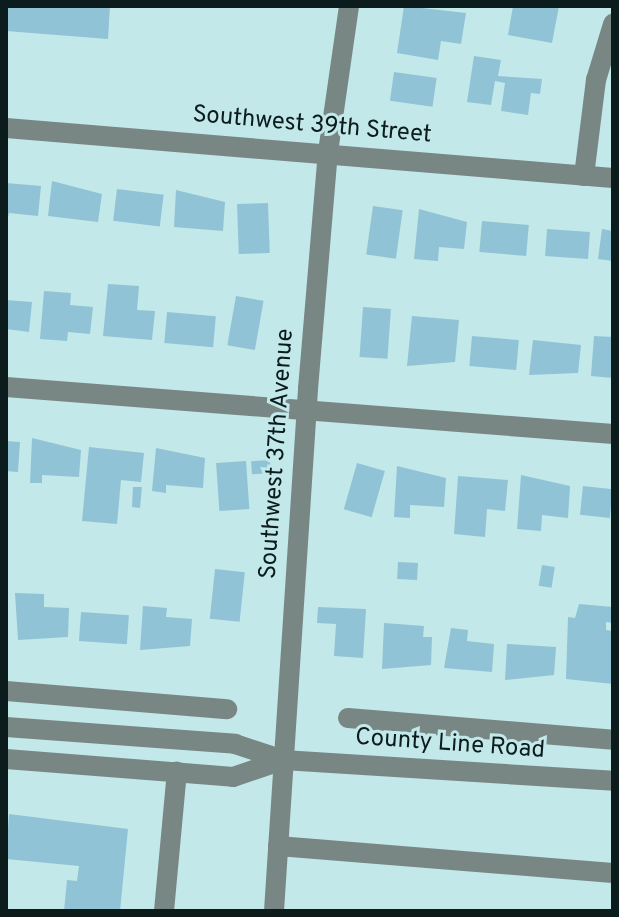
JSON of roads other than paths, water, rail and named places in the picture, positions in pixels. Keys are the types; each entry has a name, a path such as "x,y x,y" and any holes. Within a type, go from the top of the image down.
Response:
{"street":[{"name":"Southwest 37th Avenue","path":"274,911 306,412 328,152 349,6"},
{"path":"584,176 596,80 613,24"},
{"name":"Southwest 39th Street","path":"6,128 328,152 613,178"},
{"path":"6,387 613,434"},
{"path":"6,691 227,709"},
{"path":"348,718 613,740"},
{"name":"County Line Road","path":"6,727 235,744 283,760 613,781"},
{"name":"County Line Road","path":"6,759 233,777 283,760"},
{"path":"164,911 177,772"},
{"path":"278,846 613,873"}]}
